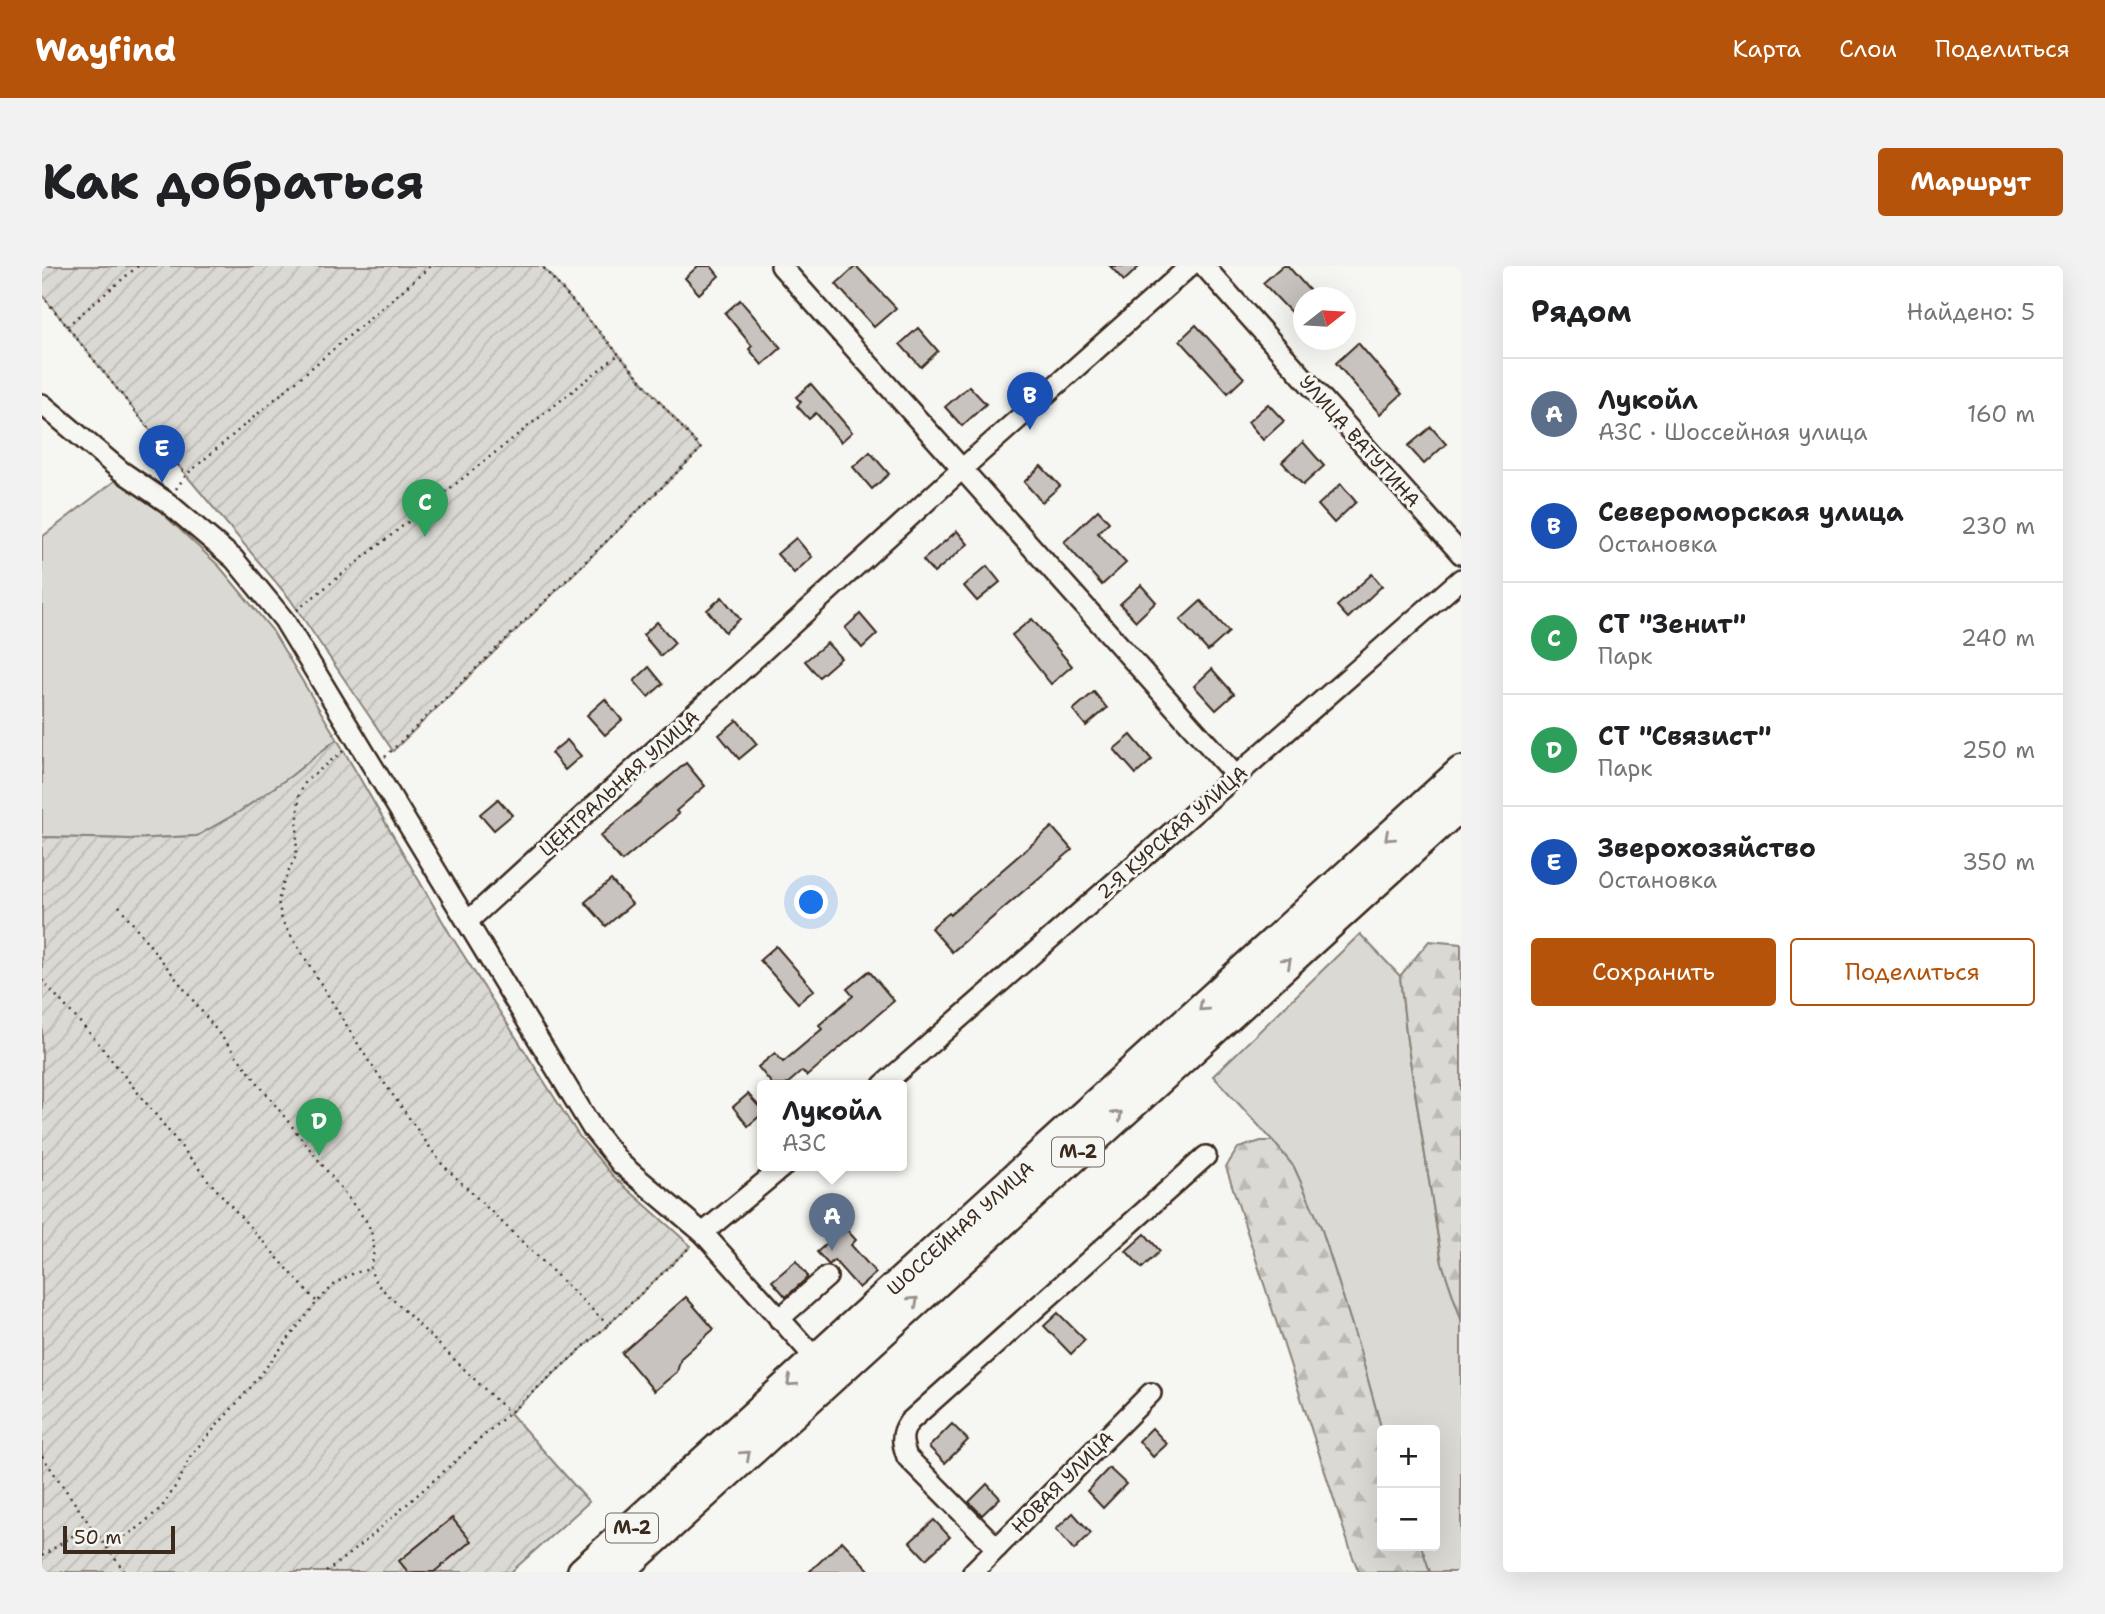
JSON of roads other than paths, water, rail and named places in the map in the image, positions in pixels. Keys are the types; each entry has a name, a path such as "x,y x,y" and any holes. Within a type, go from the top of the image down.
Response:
{"highway":[{"name":"ШОССЕЙНАЯ УЛИЦА","path":"583,1572 1461,772"},
{"name":"ШОССЕЙНАЯ УЛИЦА","path":"618,1572 1461,804"}],"street":[{"path":"781,266 1236,776"},
{"name":"ЦЕНТРАЛЬНАЯ УЛИЦА","path":"467,922 962,468 1190,266"},
{"name":"УЛИЦА ВАТУТИНА","path":"1204,266 1461,554"},
{"path":"42,404 121,471 168,503 234,559 284,620 592,1128 621,1164 703,1233 816,1359"},
{"name":"2-Я КУРСКАЯ УЛИЦА","path":"889,1080 1461,579"},
{"path":"997,1548 907,1457 902,1444 902,1432 909,1422 1206,1156"},
{"path":"703,1233 778,1171"},
{"path":"779,1319 827,1277"},
{"name":"НОВАЯ УЛИЦА","path":"973,1572 1152,1393"}],"place":[{"name":"Североморская улица","path":"1030,430"},
{"name":"Зверохозяйство","path":"162,483"},
{"name":"СТ \"Зенит\"","path":"425,537"},
{"name":"СТ \"Связист\"","path":"319,1156"},
{"name":"Лукойл","path":"832,1251"}]}
